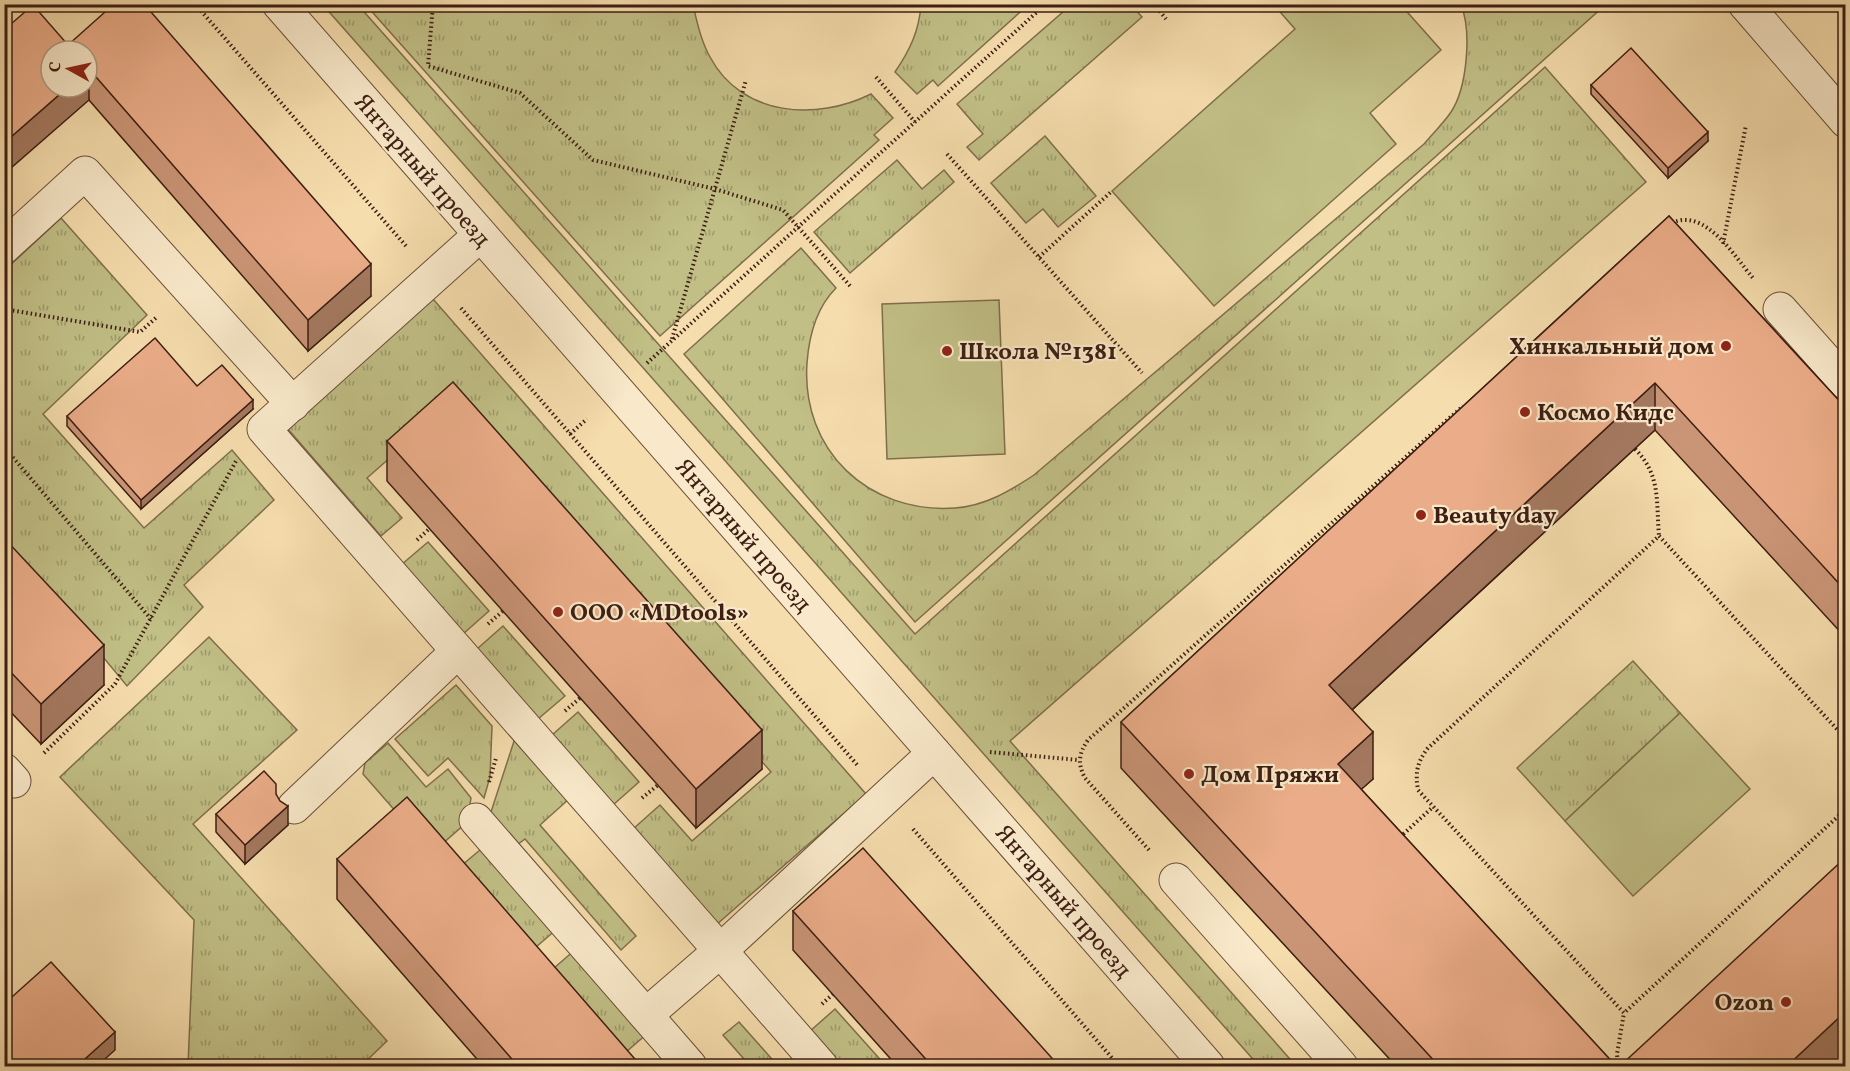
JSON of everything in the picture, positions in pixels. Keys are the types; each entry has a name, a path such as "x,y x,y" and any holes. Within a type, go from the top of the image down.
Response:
{"street":[{"name":"Янтарный проезд","path":"279,4 1208,1066"},
{"path":"1745,4 1845,121"},
{"path":"4,247 86,173 293,404"},
{"path":"480,235 264,429 821,1066"},
{"path":"1780,309 1845,382"},
{"path":"294,807 458,651"},
{"path":"646,1016 720,951 934,753"},
{"path":"477,820 690,1066"},
{"path":"1176,880 1341,1066"}],"path":[{"path":"195,4 1119,1066"},
{"path":"433,4 428,66 520,93 593,160 715,189 783,210 851,287"},
{"path":"617,390 1046,4"},
{"path":"1154,4 1166,19"},
{"path":"876,77 915,122"},
{"path":"672,341 746,80"},
{"path":"1723,245 1746,125"},
{"path":"947,154 1142,373"},
{"path":"1039,258 1112,191"},
{"path":"1668,225 1676,221 1697,222 1708,227 1780,309"},
{"path":"4,309 140,332 189,288"},
{"path":"1176,880 1085,778 1080,769 1081,750 1088,740 1464,405"},
{"path":"9,776 115,684 241,453 264,429"},
{"path":"4,447 151,619"},
{"path":"1635,449 1647,461 1654,478 1659,536 1845,739"},
{"path":"1624,1013 1433,807 1418,790 1416,780 1418,764 1428,748 1659,536"},
{"path":"477,820 511,712"},
{"path":"1395,842 1433,807"},
{"path":"1618,1066 1617,1054 1624,1013 1845,809"}],"green space":[{"path":"921,4 1028,5 938,86 933,80 917,94 895,72 913,40"},
{"path":"1600,4 1603,7 915,622 684,354 801,248 836,288 823,304 815,323 807,363 808,394 815,423 828,449 846,470 868,488 894,500 923,507 955,508 987,501 1034,475 1424,144 1445,121 1461,89 1467,44 1461,5"},
{"path":"323,5 358,5 915,634 1545,67 1646,182 1010,741 1296,1066 1259,1066"},
{"path":"366,5 693,5 710,57 724,77 741,92 761,102 782,108 805,110 850,103 871,94 893,118 874,135 879,140 660,336"},
{"path":"1071,5 1131,5 1142,17 979,160 967,147 983,134 957,104"},
{"path":"1274,5 1401,5 1441,50 1370,113 1396,144 1214,306 1112,191 1295,29"},
{"path":"1045,136 1096,196 1058,227 1043,209 1026,223 991,183"},
{"path":"897,160 922,189 944,170 954,182 850,273 814,232"},
{"path":"61,218 147,315 43,414 144,528 232,450 274,500 184,585 203,607 127,686 5,539 5,270"},
{"path":"433,299 866,794 716,925 633,829 660,805 692,841 771,772 450,405 367,478 402,518 381,536 287,428"},
{"path":"999,300 1005,454 887,459 882,304"},
{"path":"428,542 489,611 463,634 401,565"},
{"path":"503,626 565,696 538,719 477,649"},
{"path":"209,637 297,730 193,824 387,1041 361,1066 188,1066 194,920 60,777"},
{"path":"1633,661 1680,713 1565,821 1517,768"},
{"path":"456,685 492,726 490,777 484,798 448,758 428,776 395,739"},
{"path":"578,712 639,782 613,805 552,735"},
{"path":"1680,713 1750,789 1633,896 1565,821"},
{"path":"516,735 569,799 540,825 636,936 621,950 525,839 513,848 489,818"},
{"path":"388,743 426,787 448,769 471,798 467,822 432,853 363,774 365,763"},
{"path":"486,845 558,928 528,954 456,870"},
{"path":"576,949 648,1033 618,1059 546,975"},
{"path":"835,1009 886,1066 839,1066 809,1032"},
{"path":"739,1022 778,1066 750,1066 723,1035"}],"building":[{"path":"114,4 144,4 371,264 308,320 99,80 99,39 75,39"},
{"path":"33,5 63,39 39,39 39,99 54,99 4,143 4,30"},
{"path":"1631,48 1708,132 1668,168 1591,85"},
{"path":"1669,216 1845,407 1845,590 1655,383 1329,685 1373,732 1338,764 1616,1066 1439,1066 1121,722"},
{"path":"155,338 197,386 222,365 253,400 141,500 67,416"},
{"path":"453,382 762,730 696,789 387,441"},
{"path":"4,538 104,645 41,704 4,665"},
{"path":"264,771 276,784 276,794 280,801 288,806 245,845 216,814"},
{"path":"407,797 641,1066 518,1066 337,859"},
{"path":"863,848 1059,1066 932,1066 793,911"},
{"path":"1845,858 1845,1012 1787,1066 1620,1066"},
{"path":"51,962 115,1032 77,1066 4,1066 4,1004"}],"place":[{"name":"Хинкальный дом","path":"1726,346"},
{"name":"Школа №1381","path":"947,351"},
{"name":"Космо Кидс","path":"1525,412"},
{"name":"Beauty day","path":"1421,515"},
{"name":"ООО «MDtools»","path":"558,612"},
{"name":"Дом Пряжи","path":"1189,774"},
{"name":"Ozon","path":"1786,1002"}]}
